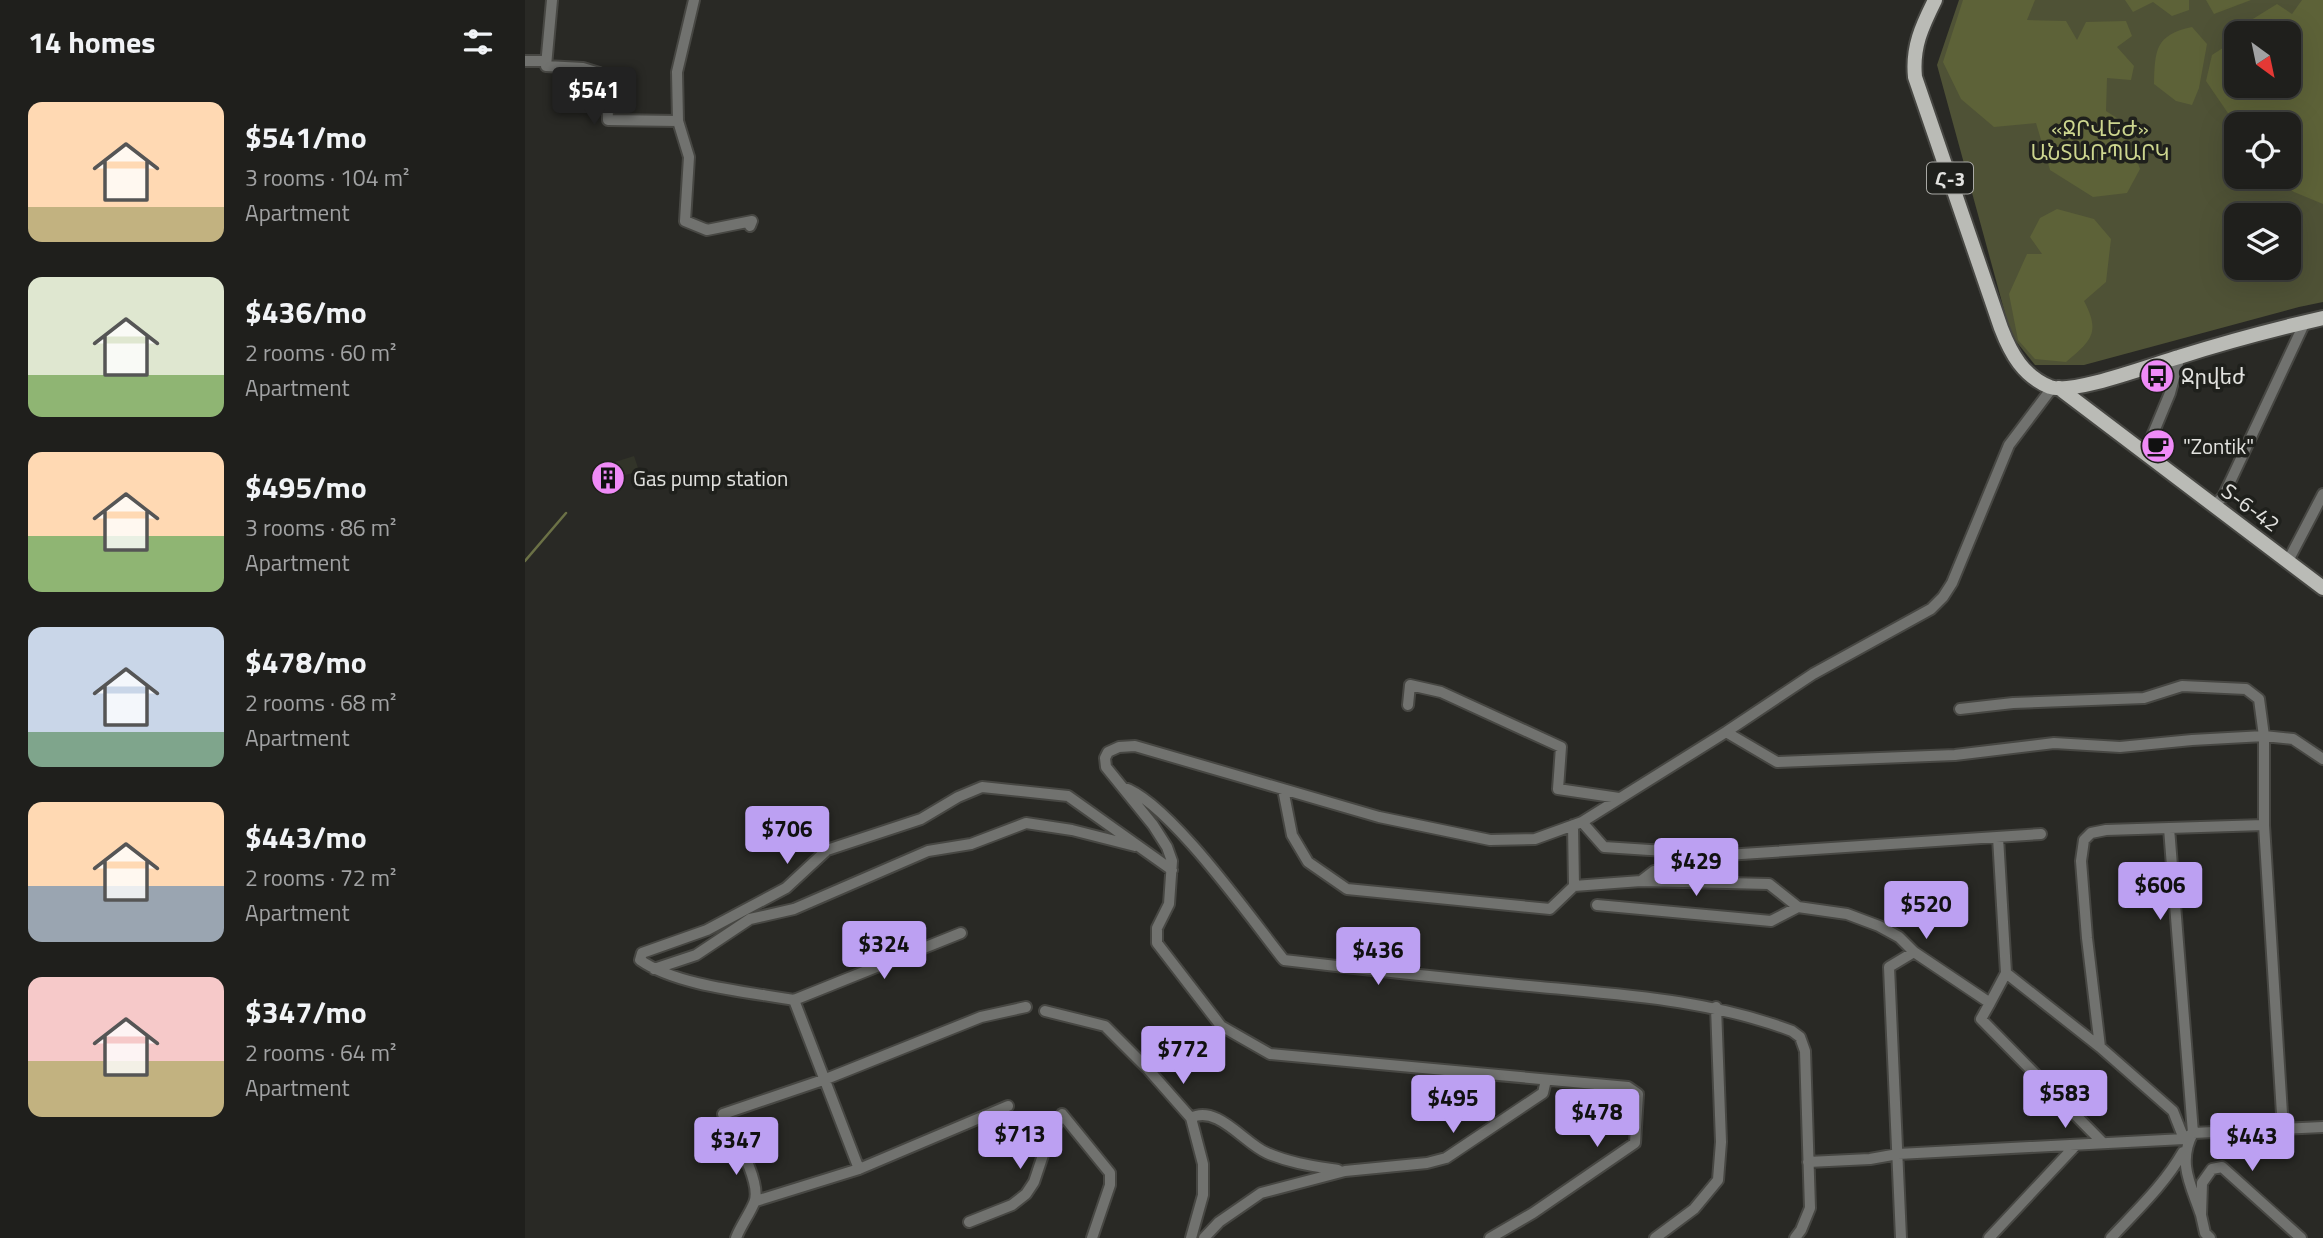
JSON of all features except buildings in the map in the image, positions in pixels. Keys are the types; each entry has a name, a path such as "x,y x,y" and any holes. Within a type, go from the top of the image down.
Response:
{"main road":[{"name":"Հ-3","path":"1934,0 1917,37 1913,60 1925,110 2012,355 2025,371 2056,388"},
{"path":"2056,388 2111,379 2180,356 2323,318"},
{"path":"2089,409 2092,394 2098,386 2111,379"},
{"name":"Տ-6-42","path":"2056,388 2089,409 2323,588"}],"street":[{"path":"552,0 545,66 583,68 600,73 607,85 608,120 678,121"},
{"path":"694,0 677,72 678,121 689,157 685,220 707,230 752,221 750,226"},
{"path":"525,61 546,61"},
{"path":"2213,506 2223,497 2305,322"},
{"path":"2150,441 2170,393 2180,356"},
{"path":"1490,1238 1533,1213 1635,1143 1638,1094 1628,1087 1270,1054 1221,1026 1157,943 1157,928 1169,904 1172,861 1167,847 1153,825 1106,768 1105,758 1108,752 1119,747 1135,747 1379,817 1490,840 1535,839 1578,824 1813,674 1931,608 1943,597 1952,583 2009,444 2056,388"},
{"path":"2288,561 2323,494"},
{"path":"1408,705 1410,685 1441,692 1562,747 1558,789 1619,798"},
{"path":"1960,709 2013,703 2144,698 2182,686 2246,689 2259,699 2264,736 2265,825 2283,1130"},
{"path":"1726,732 1777,762 1955,755 2054,743 2120,747 2264,736 2293,739 2323,759"},
{"path":"961,933 795,1000 715,986 654,969 640,960 642,953 707,930 786,888 827,850 921,819 958,797 982,787 1068,796 1172,870"},
{"path":"1122,787 1134,790 1160,810 1192,845 1284,960 1388,973 1637,996 1716,1007 1781,1027 1800,1037 1807,1067 1810,1208 1795,1238"},
{"path":"1283,789 1292,835 1308,862 1347,889 1550,909 1574,886 1641,881 1769,884 1798,907 1847,914 1879,926 1899,937 1914,952 1990,1003"},
{"path":"654,969 696,956 750,919 794,909 928,850 971,844 1026,823 1072,830 1141,848"},
{"path":"1578,824 1604,847 1726,855 2041,834"},
{"path":"1574,886 1578,824"},
{"path":"2100,1047 2081,861 2084,840 2091,833 2106,830 2265,825"},
{"path":"2169,828 2187,1139 2184,1163 2205,1233 2210,1238"},
{"path":"1998,837 2006,972 1981,1019 2103,1143"},
{"path":"1641,881 1654,871 1721,865 1726,855"},
{"path":"1597,905 1771,921 1798,907"},
{"path":"1901,1238 1889,967 1914,952"},
{"path":"2006,972 2100,1047 2173,1111 2187,1139"},
{"path":"795,1000 859,1169"},
{"path":"736,1238 742,1222 756,1200 754,1177 723,1114 826,1079 981,1017 1026,1007"},
{"path":"1655,1238 1694,1209 1718,1180 1721,1142 1716,1007"},
{"path":"1045,1011 1105,1026 1191,1118 1203,1164 1203,1195 1191,1238"},
{"path":"1204,1238 1219,1222 1261,1193 1345,1171 1427,1163 1446,1158 1543,1093 1546,1080"},
{"path":"756,1200 859,1169 1008,1106"},
{"path":"969,1222 1012,1205 1026,1194 1034,1182 1047,1143 1062,1114 1110,1173 1110,1185 1093,1238"},
{"path":"1191,1118 1206,1114 1264,1152 1298,1164 1345,1171"},
{"path":"1808,1162 2323,1128"},
{"path":"2111,1238 2147,1201 2174,1167 2187,1139"},
{"path":"1989,1238 2076,1145"},
{"path":"2200,1215 2202,1183 2211,1169 2222,1167 2301,1238"}],"shaded area":[{"path":"634,456 639,471 606,481 602,466"}],"green space":[{"name":"«ՋՐՎԵԺ» ԱՆՏԱՌՊԱՐԿ","path":"1959,0 2323,0 2323,302 2084,365 2035,365 2011,335 1937,65"},
{"path":"1963,0 2035,0 2027,20 2066,21 2077,40 2086,22 2126,21 2132,36 2117,47 2134,66 2131,80 2107,78 2106,111 2123,122 2140,169 2127,193 2093,197 2050,170 2036,123 1994,127 1961,99 1943,62"},
{"path":"2125,0 2189,0 2189,10 2172,16 2153,2 2133,12"},
{"path":"2206,0 2251,0 2214,14"},
{"path":"2302,0 2323,0 2323,204 2290,189 2301,189 2301,112 2227,112 2206,81 2212,55 2224,47 2224,98 2301,98 2301,21 2250,21 2277,4 2292,14"},
{"path":"2192,27 2207,44 2199,88 2192,105 2176,101 2154,84 2159,46 2171,34"},
{"path":"2057,209 2094,219 2111,239 2106,282 2084,301 2092,321 2091,336 2066,362 2035,359 2018,340 2009,294 2027,254 2042,254 2030,237 2040,218"}],"waterway":[{"path":"525,561 566,513"}],"place":[{"name":"Ջրվեժ","path":"2157,376"},
{"name":"\"Zontik\"","path":"2158,446"},
{"name":"Gas pump station","path":"608,478"}]}
